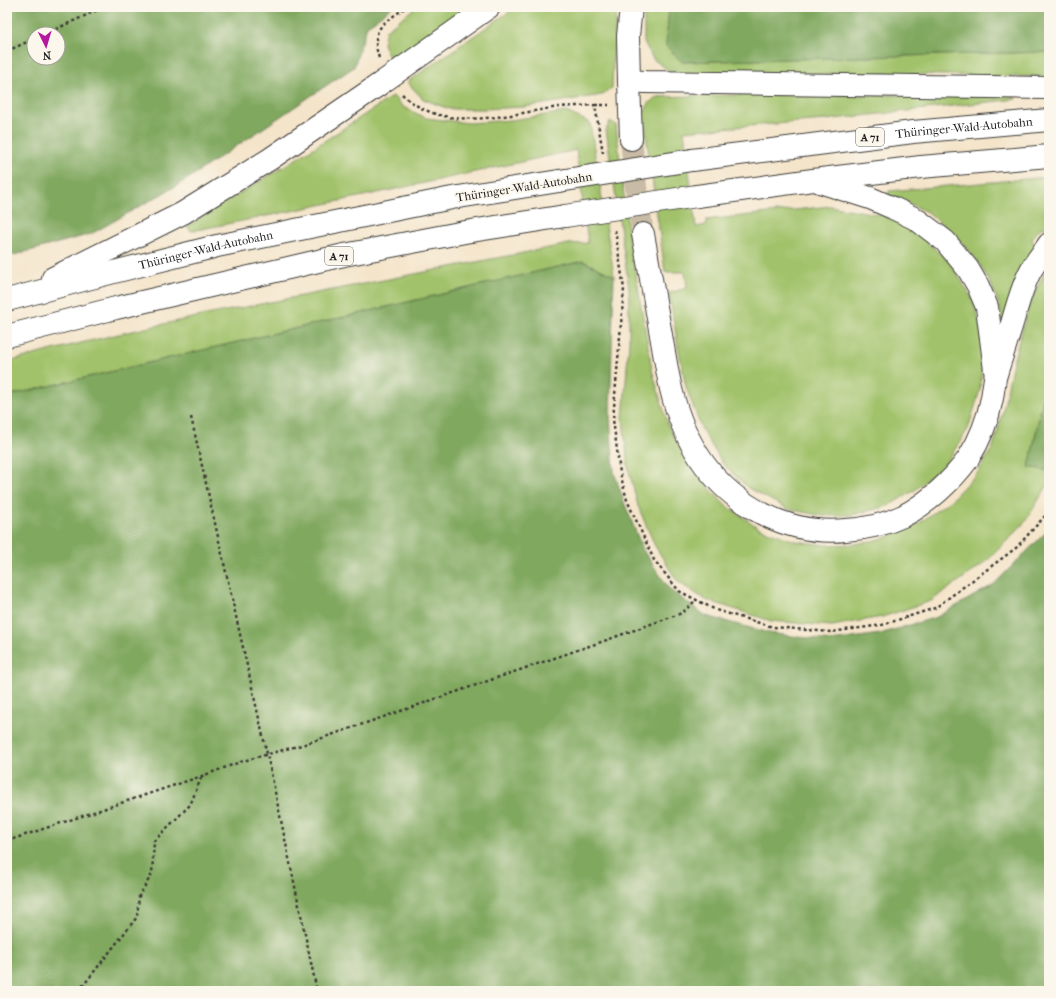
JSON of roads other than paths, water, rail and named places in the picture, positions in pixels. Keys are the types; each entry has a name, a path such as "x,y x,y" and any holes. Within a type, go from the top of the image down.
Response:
{"highway":[{"path":"8,300 183,213 270,159 489,7"},
{"path":"631,7 628,36 631,139"},
{"path":"629,81 661,83 1049,88"},
{"name":"Thüringer-Wald-Autobahn","path":"8,300 217,246 452,198 692,160 913,132 1049,120"},
{"name":"A 71","path":"7,336 116,308 344,255 465,232 697,196 813,180 1049,156"},
{"path":"813,180 870,198 893,208 916,219 945,242 968,269 978,286 987,307 995,378"},
{"path":"643,234 671,388 680,419 691,444 705,466 720,484 752,509 789,525 826,531 861,529 903,516 919,507 954,477 978,443 986,423 995,378 1020,296 1031,271 1049,244"}],"tunnel":[{"path":"631,139 643,234"}]}
